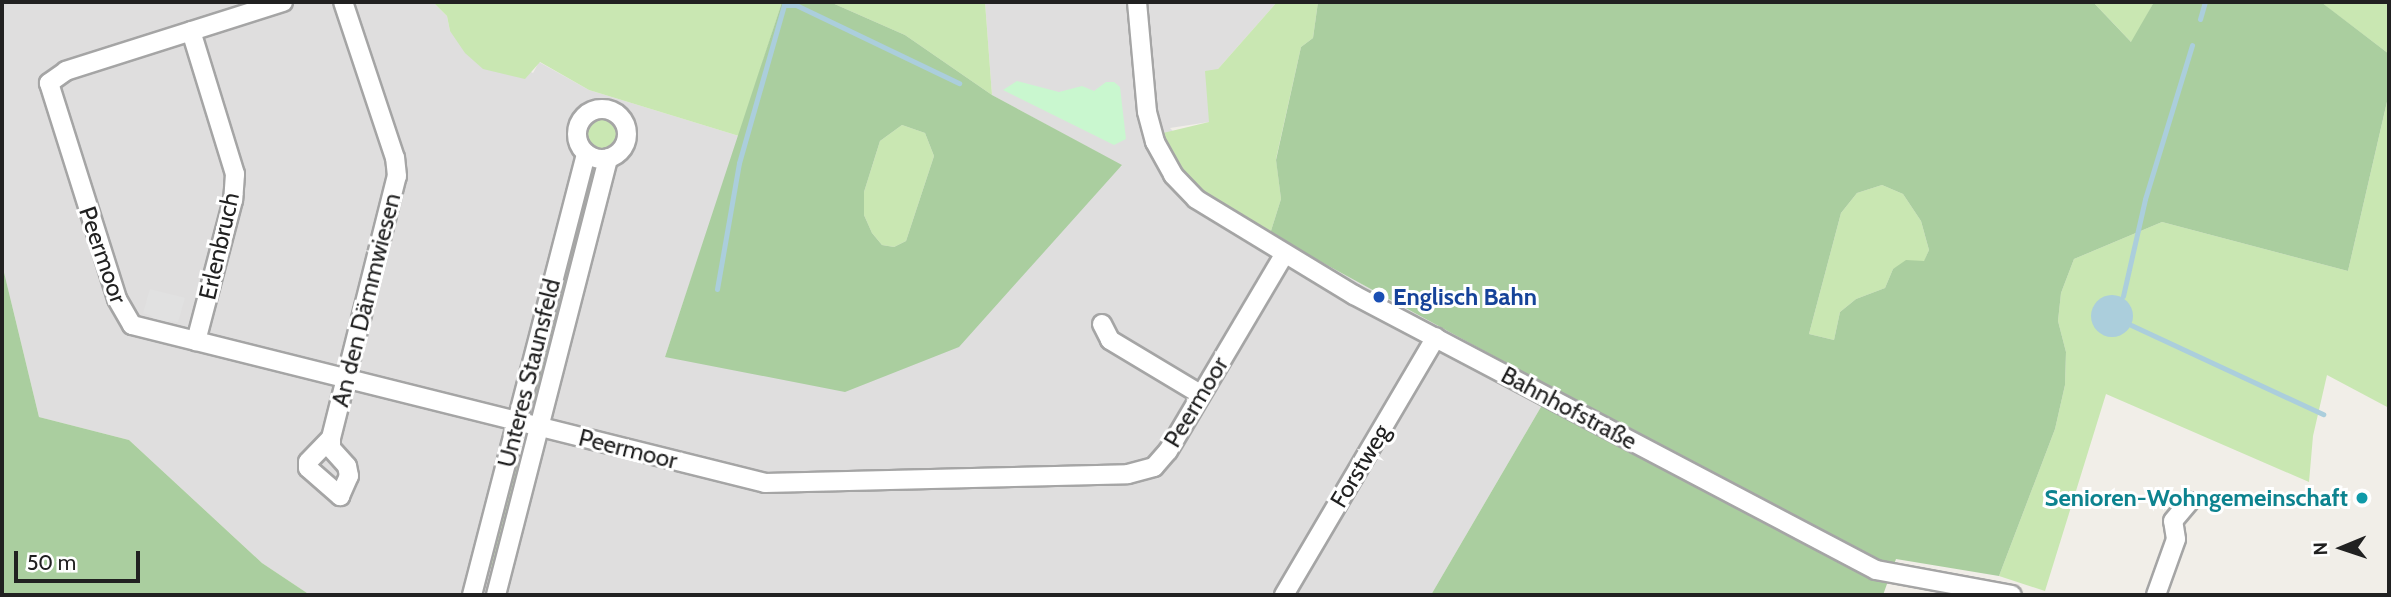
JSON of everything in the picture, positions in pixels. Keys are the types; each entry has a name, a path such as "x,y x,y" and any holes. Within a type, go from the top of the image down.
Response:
{"street":[{"path":"191,31 283,2"},
{"name":"An den Dämmwiesen","path":"331,438 397,177 396,158 344,2"},
{"name":"Bahnhofstraße","path":"1137,2 1147,112 1161,154 1173,175 1196,199 1284,255 1876,570 2012,595"},
{"name":"Peermoor","path":"191,31 56,75 49,83 51,100 123,313 132,325 765,483 1128,474 1154,467 1284,255"},
{"name":"Erlenbruch","path":"191,31 235,174 233,200 196,341"},
{"name":"Unteres Staunsfeld","path":"478,594 516,422 586,153 578,141 579,125 590,112 607,110 621,118 626,136 621,149 608,158 496,595"},
{"path":"586,153 608,158"},
{"path":"1102,324 1110,340 1200,394"},
{"name":"Forstweg","path":"1284,595 1436,337"},
{"path":"2156,595 2176,539 2173,521 2185,512 2189,502"}],"shaded area":[{"path":"2,2 433,2 447,16 450,31 533,73 539,62 589,90 739,136 665,357 1122,166 992,95 985,2 1277,2 1218,69 1209,122 1170,128 1270,234 1552,388 1431,595 310,595 262,563 129,440 39,417 2,264"},
{"path":"150,289 185,298 178,322 169,321 167,327 152,323 152,316 143,313"}],"green space":[{"path":"433,2 782,2 739,136 589,90 540,62 525,79 483,69 465,53 450,31 447,16"},
{"path":"782,2 830,2 905,35 992,95 1122,165 959,347 845,392 665,357","holes":["902,125 925,133 934,156 906,241 894,247 882,245 872,233 864,215 864,192 880,141"]},
{"path":"830,2 985,2 992,95 905,35"},
{"path":"1277,2 1318,2 1313,38 1301,47 1276,159 1281,199 1270,234 1204,193 1182,172 1163,133 1209,122 1205,71 1218,69"},
{"path":"1318,2 2093,2 2131,42 2154,2 2321,2 2389,54 2389,93 2348,271 2162,222 2074,259 2061,293 2058,321 2066,352 2065,385 2055,429 1999,576 1896,559 1883,595 1431,595 1552,388 1270,234 1281,199 1276,160 1301,47 1313,38","holes":["1882,185 1903,194 1921,221 1929,250 1924,261 1906,260 1893,269 1885,288 1856,299 1840,312 1834,340 1809,334 1841,213 1857,193"]},
{"path":"2093,2 2154,2 2132,43"},
{"path":"2321,2 2389,2 2389,54 2331,10"},
{"path":"1017,81 1059,92 1082,86 1094,91 1106,82 1114,82 1120,87 1126,139 1114,145 1003,90"},
{"path":"2389,93 2389,408 2327,375 2313,436 2309,482 2106,394 2045,591 1999,576 2055,429 2065,385 2066,352 2058,321 2061,293 2074,259 2162,222 2348,271"},
{"path":"602,117 614,122 619,134 614,146 602,151 590,146 585,134 590,122"},
{"path":"902,125 925,133 934,156 906,241 894,247 882,245 872,233 864,215 864,192 880,141"},
{"path":"589,169 597,172 535,403 530,401"},
{"path":"1882,185 1903,194 1921,221 1929,250 1924,262 1893,269 1885,288 1856,299 1840,312 1834,340 1809,334 1841,213 1857,193"},
{"path":"2,264 39,417 129,440 262,563 310,595 2,595"},
{"path":"513,463 522,465 491,569 487,565"}],"water":[{"path":"2112,295 2127,301 2133,316 2127,331 2112,337 2097,331 2091,316 2097,301"}],"waterway":[{"path":"2200,19 2205,2"},
{"path":"717,289 739,163 784,5 796,5 959,83"},
{"path":"2123,296 2145,199 2192,45"},
{"path":"2131,325 2323,414"}],"place":[{"name":"Englisch Bahn","path":"1379,297"},
{"name":"Senioren-Wohngemeinschaft","path":"2362,498"}]}
